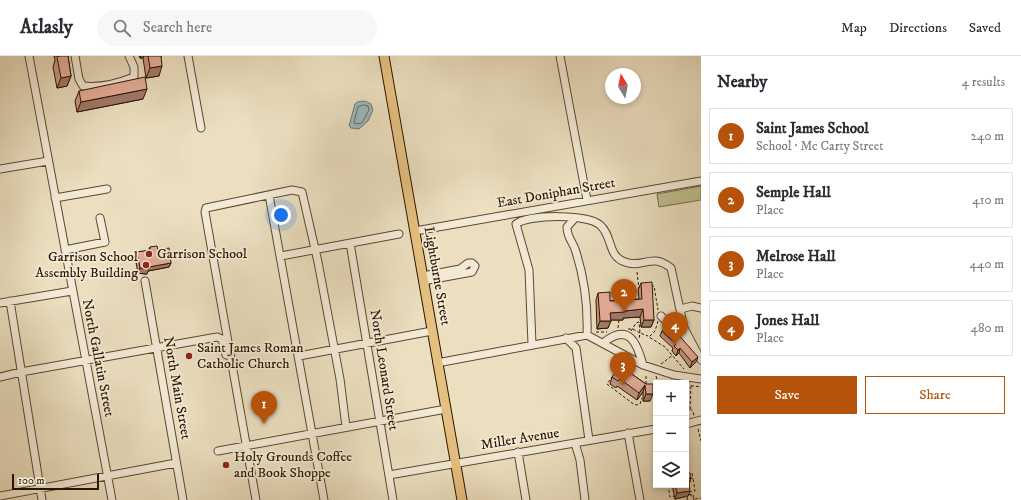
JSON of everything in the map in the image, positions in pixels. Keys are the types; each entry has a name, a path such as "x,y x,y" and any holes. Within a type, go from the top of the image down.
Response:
{"main road":[{"name":"Lightburne Street","path":"384,56 462,500"}],"street":[{"name":"North Gallatin Street","path":"29,56 112,500"},
{"path":"75,56 79,79 83,86 92,87 134,77 134,67 129,56"},
{"path":"188,56 201,128"},
{"path":"560,56 587,200"},
{"path":"0,170 48,161"},
{"name":"East Doniphan Street","path":"415,232 587,200 701,181"},
{"path":"55,198 107,189"},
{"path":"256,500 205,209 292,190 302,192 315,249 333,349 340,379 346,427"},
{"path":"269,195 324,500"},
{"path":"532,344 531,291 526,261 516,224 537,217 556,216 591,221 600,225 606,234 612,253 622,261 634,264 656,260 664,262 671,268 684,328 701,360"},
{"path":"65,250 105,242 100,218"},
{"path":"574,218 567,227 567,235 575,249 585,296 590,333 603,343 644,368 701,379"},
{"path":"281,256 399,234"},
{"name":"North Leonard Street","path":"350,243 393,500"},
{"path":"468,262 475,266 472,272 423,278 460,269 468,262"},
{"name":"North Main Street","path":"145,281 183,500"},
{"path":"0,303 72,291"},
{"path":"10,301 42,500"},
{"path":"681,309 692,306 701,308"},
{"path":"660,316 682,339 696,350"},
{"path":"299,356 432,331"},
{"path":"437,363 590,333"},
{"path":"603,343 611,337 621,335 628,336 638,346 644,368"},
{"path":"0,377 85,360 157,349 217,337 222,339 228,362 234,373"},
{"path":"566,338 576,348 589,440"},
{"path":"218,451 446,409"},
{"path":"689,423 701,420"},
{"name":"Miller Avenue","path":"389,475 653,429"},
{"path":"628,433 640,500"},
{"path":"575,443 580,460 585,500"},
{"path":"518,452 526,500"},
{"path":"0,496 40,490 107,475 176,463"}],"path":[{"path":"628,336 636,323 639,322 640,333 649,337"},
{"path":"590,333 611,331"},
{"path":"654,370 673,356"},
{"path":"624,361 607,384 636,405 640,404 642,398"},
{"path":"644,368 646,390"},
{"path":"690,409 691,380"},
{"path":"691,386 701,387"},
{"path":"689,494 695,491 692,472"},
{"path":"687,500 689,494 689,479 693,478"},
{"path":"668,488 670,497 674,496 675,500"},
{"path":"689,494 693,494 694,500 701,498"}],"green space":[{"path":"701,186 701,200 659,207 657,194"}],"water":[{"path":"365,101 371,104 373,110 368,121 359,129 351,128 349,126 355,104 357,102"}],"building":[{"path":"68,56 71,76 61,78 57,57"},
{"path":"148,56 161,56 162,66 150,68"},
{"path":"145,77 147,89 81,102 79,91"},
{"path":"157,246 158,250 169,248 171,263 149,267 149,269 140,268 137,252 150,250 150,247"},
{"path":"652,282 654,320 644,320 643,309 610,313 611,321 600,321 598,293 610,292 610,301 642,299 641,283"},
{"path":"669,324 698,357 692,362 680,348 678,350 674,346 676,344 662,331"},
{"path":"622,363 628,367 626,370 646,384 653,384 653,394 646,394 645,385 639,393 620,379 618,381 612,377"},
{"path":"689,484 690,491 677,493 676,488 689,488"}],"place":[{"name":"Garrison School","path":"149,254"},
{"name":"Garrison School Assembly Building","path":"146,265"},
{"name":"Semple Hall","path":"624,312"},
{"name":"Jones Hall","path":"675,345"},
{"name":"Saint James Roman Catholic Church","path":"189,356"},
{"name":"Melrose Hall","path":"623,385"},
{"name":"Saint James School","path":"264,424"},
{"name":"Holy Grounds Coffee and Book Shoppe","path":"226,465"}]}
